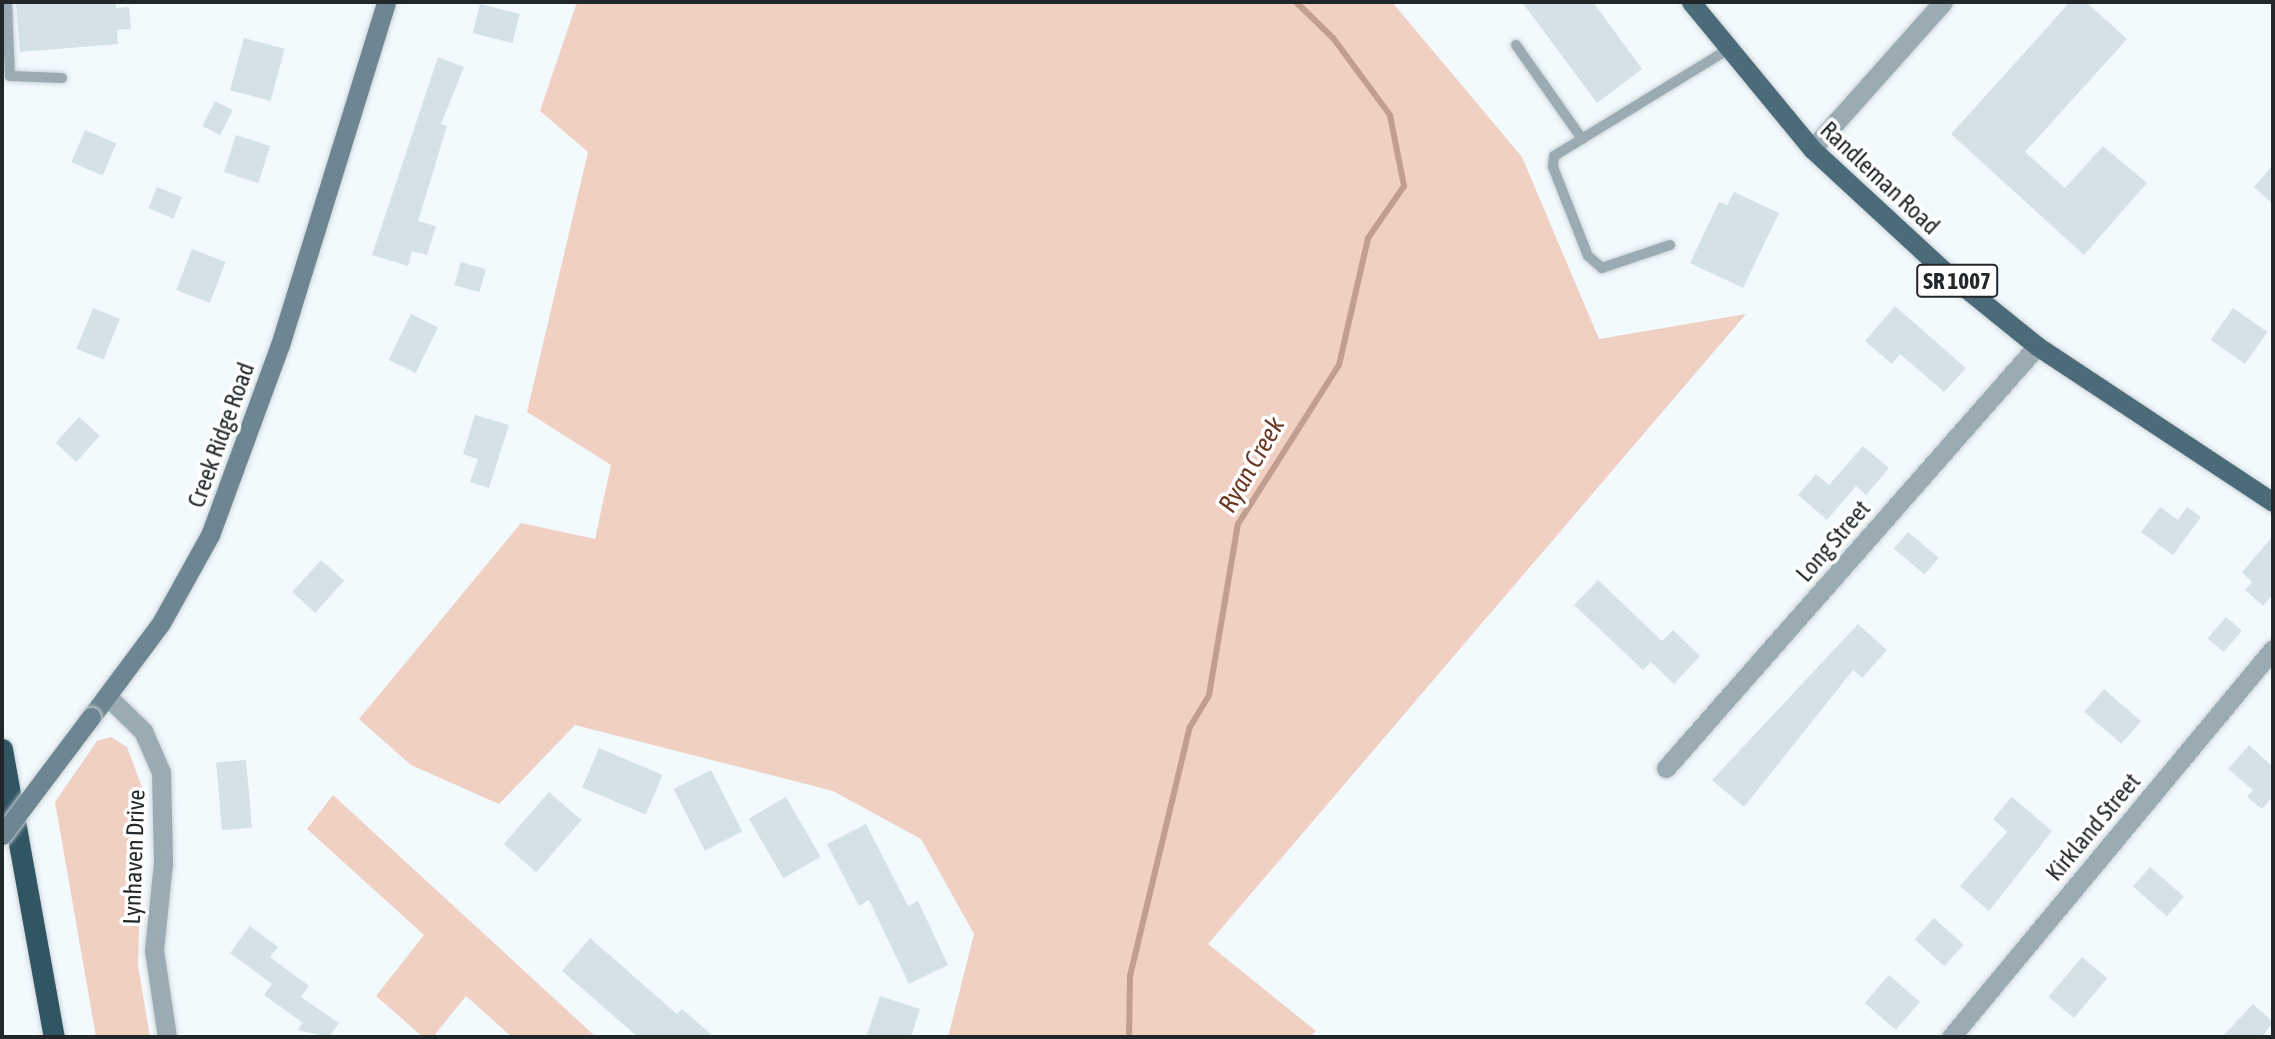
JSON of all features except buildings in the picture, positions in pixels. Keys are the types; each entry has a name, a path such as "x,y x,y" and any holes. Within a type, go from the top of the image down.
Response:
{"highway":[{"path":"2,749 54,1037"}],"main road":[{"name":"Creek Ridge Road","path":"2,835 161,623 211,535 280,345 386,2"},
{"name":"Randleman Road","path":"1691,2 1727,50 1812,149 2037,346 2273,502"}],"street":[{"path":"1812,149 1943,2"},
{"name":"Long Street","path":"1666,768 2037,346"},
{"name":"Kirkland Street","path":"1952,1037 2273,649"},
{"name":"Lynhaven Drive","path":"107,696 143,731 161,772 163,863 154,950 167,1037"}],"lane":[{"path":"8,2 10,76 15,81 62,78"},
{"path":"1516,45 1582,139"},
{"path":"1670,245 1602,268 1588,256 1553,167 1554,156 1727,50"}],"shaded area":[{"path":"577,2 1392,2 1522,157 1599,339 1746,314 1208,944 1316,1031 1310,1037 948,1037 974,934 921,839 833,791 575,725 499,804 411,765 359,719 521,523 595,539 611,465 527,412 588,152 540,111"},
{"path":"111,737 127,747 143,790 138,965 150,1037 96,1037 55,802 97,741"},
{"path":"333,795 596,1037 512,1037 466,996 433,1037 423,1037 376,996 424,935 307,829"}],"waterway":[{"name":"Ryan Creek","path":"1129,1037 1130,976 1190,727 1209,695 1238,524 1339,365 1368,238 1404,186 1390,115 1333,38 1296,2"}]}
